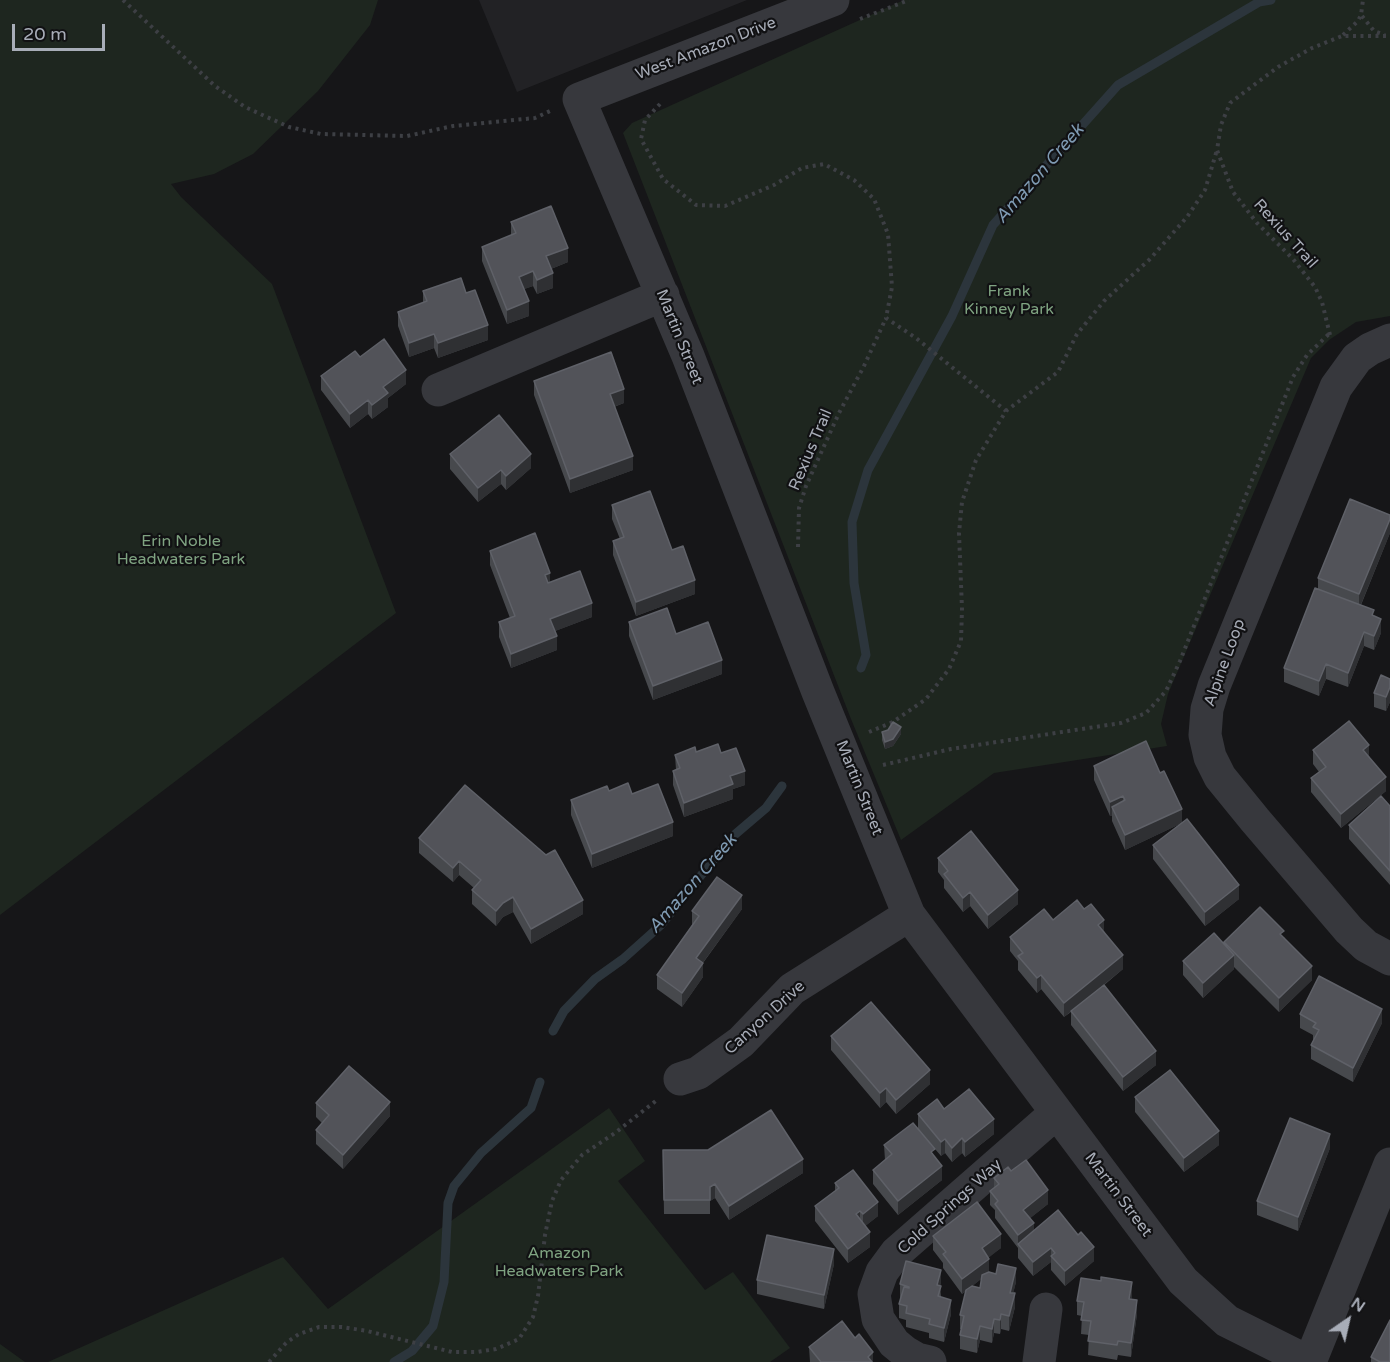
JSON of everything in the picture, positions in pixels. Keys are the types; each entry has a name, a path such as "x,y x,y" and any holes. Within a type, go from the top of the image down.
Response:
{"street":[{"name":"West Amazon Drive","path":"579,99 833,0"},
{"name":"Martin Street","path":"579,99 663,295 726,451 818,692 857,732 909,915 1183,1281 1227,1321 1309,1362"},
{"path":"438,390 663,295"},
{"name":"Alpine Loop","path":"1390,340 1357,358 1336,387 1214,686 1207,709 1205,735 1210,757 1220,777 1255,820 1349,930 1366,946 1390,959"},
{"name":"Canyon Drive","path":"680,1080 698,1073 741,1042 792,989 909,915"},
{"name":"Cold Springs Way","path":"930,1362 917,1359 894,1343 878,1319 874,1294 882,1272 896,1253 1056,1113"},
{"path":"1309,1362 1390,1164"},
{"path":"1039,1362 1046,1309"}],"path":[{"path":"123,0 215,86 245,107 289,127 321,134 406,136 453,126 535,118 579,99"},
{"path":"857,732 893,722 926,699 949,669 960,641 962,609 959,533 962,502 976,460 1006,411 1058,372 1077,334 1104,301 1150,259 1187,217 1205,190 1217,150 1221,125 1230,103 1278,67 1312,48 1342,36 1358,21 1363,1"},
{"path":"1361,15 1374,31 1390,36"},
{"path":"1342,36 1390,36"},
{"name":"Rexius Trail","path":"645,120 641,139 663,180 696,205 725,206 774,185 802,168 824,165 854,180 873,199 888,234 892,286 886,318 806,486 800,508 798,555"},
{"name":"Rexius Trail","path":"1217,150 1233,192 1257,223 1293,259 1315,288 1322,302 1330,333"},
{"path":"886,318 916,338 1006,411"},
{"path":"873,768 951,749 1121,723 1146,713 1166,691 1180,661 1293,377 1307,355 1330,333 1333,342 1357,358"},
{"path":"269,1362 286,1343 299,1334 319,1327 342,1327 399,1338 452,1352 496,1349 519,1339 533,1317 552,1201 561,1180 582,1155 622,1128 680,1080"}],"shaded area":[{"path":"479,0 747,0 517,92"}],"green space":[{"name":"Erin Noble Headwaters Park","path":"0,0 378,0 370,25 318,91 253,154 214,174 171,184 181,197 272,284 396,613 0,915"},
{"name":"Frank Kinney Park","path":"904,0 1390,0 1390,316 1356,322 1329,340 1311,358 1168,694 1161,724 1167,746 994,773 901,840 851,719 623,133 632,123"},
{"name":"Amazon Headwaters Park","path":"609,1108 645,1161 618,1181 705,1290 733,1272 790,1348 770,1362 48,1362 283,1257 328,1309"},
{"path":"0,1344 25,1362 0,1362"}],"building":[{"path":"551,206 568,248 546,256 553,273 537,280 533,271 519,277 529,301 507,310 482,247 516,233 511,222"},
{"path":"461,278 466,293 475,290 488,325 438,343 434,334 409,343 398,312 427,301 423,291"},
{"path":"384,339 406,370 383,387 388,393 372,405 368,400 350,414 321,376 355,351 360,357"},
{"path":"611,352 624,389 610,394 633,456 570,479 534,381"},
{"path":"499,415 531,454 506,476 501,470 478,488 450,454"},
{"path":"650,491 672,550 683,546 695,580 636,602 613,541 624,537 612,505"},
{"path":"1350,499 1390,515 1359,594 1318,578"},
{"path":"535,533 550,573 545,575 548,583 580,571 592,603 550,619 557,636 511,654 499,622 515,616 490,551"},
{"path":"1315,588 1374,610 1372,615 1381,619 1374,636 1364,632 1348,673 1326,664 1319,681 1284,668"},
{"path":"667,608 676,634 708,622 722,660 653,686 629,622"},
{"path":"1381,675 1390,679 1386,697 1374,693"},
{"path":"1349,721 1369,745 1363,750 1386,777 1341,814 1311,778 1326,767 1313,750"},
{"path":"893,722 901,727 893,739 885,742 882,732 888,730"},
{"path":"1146,741 1160,773 1164,771 1182,809 1125,835 1112,807 1125,800 1123,796 1110,802 1094,766"},
{"path":"718,744 721,753 736,748 745,771 730,776 733,784 684,803 673,771 680,768 675,755 695,747 696,752"},
{"path":"628,783 632,794 658,784 673,822 592,854 571,800 607,786 609,791"},
{"path":"465,785 546,855 555,850 583,900 531,929 513,897 496,911 472,890 481,880 459,861 453,868 419,838"},
{"path":"1381,796 1390,806 1390,871 1349,825"},
{"path":"1187,819 1239,885 1205,912 1153,845"},
{"path":"971,831 1018,890 988,915 970,892 963,898 944,874 948,871 938,858"},
{"path":"717,877 742,895 696,958 703,963 682,993 657,975 699,916 692,911"},
{"path":"1077,900 1084,909 1091,904 1104,920 1098,925 1123,955 1064,1003 1041,975 1037,978 1018,956 1023,953 1010,937 1044,909 1053,920"},
{"path":"1260,907 1284,931 1280,934 1312,966 1279,998 1224,942"},
{"path":"1214,933 1234,955 1203,983 1183,961"},
{"path":"1319,976 1382,1009 1353,1068 1311,1045 1319,1030 1313,1027 1316,1023 1300,1014"},
{"path":"1104,985 1156,1051 1123,1077 1071,1011"},
{"path":"871,1002 930,1070 896,1100 886,1088 880,1093 831,1036"},
{"path":"349,1066 390,1102 343,1155 316,1130 329,1115 316,1103"},
{"path":"1170,1070 1219,1131 1184,1158 1135,1097"},
{"path":"969,1089 994,1119 965,1142 962,1138 952,1148 945,1139 941,1142 918,1114 937,1099 944,1109"},
{"path":"771,1110 803,1159 729,1206 715,1184 710,1187 710,1200 664,1200 663,1150 708,1150"},
{"path":"1290,1118 1330,1134 1298,1217 1257,1201"},
{"path":"913,1123 935,1149 931,1152 942,1166 898,1201 873,1170 892,1154 884,1145"},
{"path":"1026,1160 1048,1190 1023,1210 1034,1223 1018,1235 995,1204 998,1201 990,1191 999,1184 994,1178 1008,1167 1011,1171"},
{"path":"853,1170 878,1202 863,1214 860,1211 856,1214 870,1232 848,1249 815,1206 839,1188 835,1183"},
{"path":"977,1202 1001,1234 982,1248 989,1259 962,1279 943,1254 946,1252 933,1236"},
{"path":"1058,1210 1078,1235 1081,1232 1094,1247 1065,1271 1051,1256 1055,1253 1051,1248 1033,1262 1018,1244"},
{"path":"767,1235 834,1249 824,1295 757,1280"},
{"path":"906,1261 941,1270 937,1285 941,1286 938,1296 951,1300 944,1328 929,1324 930,1319 906,1313 907,1306 899,1304 904,1287 909,1288 900,1284"},
{"path":"998,1264 1016,1268 1010,1293 1015,1293 1009,1316 1001,1314 1000,1320 994,1319 992,1329 980,1326 977,1339 960,1335 964,1316 960,1315 966,1290 972,1286 980,1288 982,1275 989,1272 996,1274"},
{"path":"1101,1277 1132,1282 1129,1299 1137,1300 1131,1343 1118,1341 1117,1345 1088,1341 1091,1321 1081,1320 1084,1302 1077,1301 1081,1278 1101,1281"},
{"path":"1390,1320 1390,1362 1380,1362 1371,1357"},
{"path":"842,1321 855,1338 859,1334 873,1352 868,1357 872,1362 821,1362 809,1347"}],"waterway":[{"name":"Amazon Creek","path":"861,668 866,655 854,583 852,522 868,470 952,316 993,225 1118,85 1259,2 1271,0"},
{"name":"Amazon Creek","path":"553,1031 564,1011 595,979 623,959 661,925 732,837 766,808 782,786"},
{"name":"Amazon Creek","path":"394,1362 412,1351 433,1326 444,1282 448,1203 454,1186 481,1153 531,1108 540,1082"}]}
